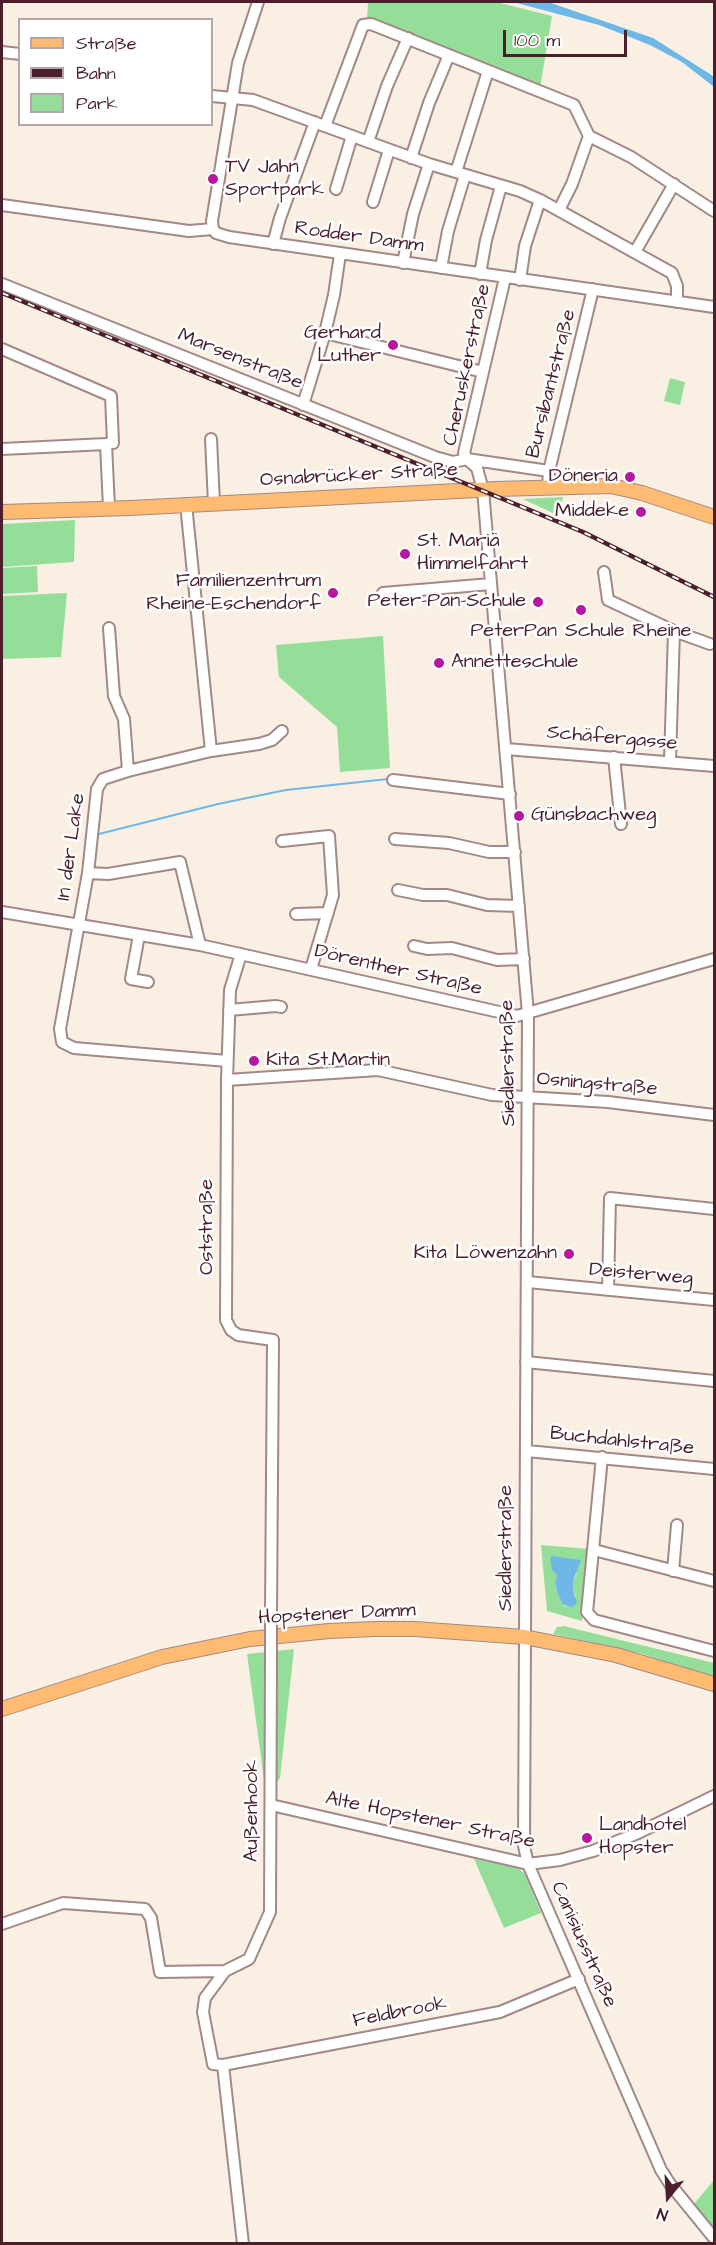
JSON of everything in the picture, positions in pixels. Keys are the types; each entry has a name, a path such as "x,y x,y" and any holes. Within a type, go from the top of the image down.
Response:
{"main road":[{"name":"Osnabrücker Straße","path":"2,512 611,486 642,493 714,517"},
{"name":"Hopstener Damm","path":"2,1709 162,1657 250,1639 375,1629 416,1629 524,1637 616,1655 714,1684"}],"street":[{"path":"213,229 212,221 238,63 258,2"},
{"path":"273,244 280,218 363,25 370,24 574,105 589,136 631,157 714,211"},
{"path":"368,142 387,86 408,38"},
{"path":"2,52 18,54"},
{"path":"411,158 429,103 449,55"},
{"path":"441,268 460,174 488,71"},
{"path":"213,96 253,100 411,158 540,200 672,273 677,286 677,302"},
{"path":"336,189 352,136"},
{"path":"559,210 572,184 589,136"},
{"path":"373,202 389,150"},
{"path":"403,263 413,214 429,164"},
{"path":"635,252 674,184"},
{"path":"480,274 486,240 501,186"},
{"path":"520,279 525,246 540,200"},
{"name":"Rodder Damm","path":"2,205 189,231 213,229 223,236 273,244 714,307"},
{"path":"303,405 325,333 340,254"},
{"name":"Cheruskerstraße","path":"483,490 477,468 464,453 505,278"},
{"name":"Marsenstraße","path":"2,284 435,457 453,462 467,459"},
{"name":"Bursibantstraße","path":"548,487 549,471 593,289"},
{"path":"325,333 483,372"},
{"path":"2,349 111,396 112,443 2,449"},
{"path":"211,439 214,503"},
{"path":"105,444 109,507"},
{"name":"Osnabrücker Straße","path":"467,459 549,471"},
{"name":"Siedlerstraße","path":"483,490 528,1014 527,1451 524,1495 524,1637"},
{"path":"186,504 211,751"},
{"path":"604,572 608,600 710,645"},
{"path":"383,593 490,584"},
{"path":"109,628 114,696 124,719 128,771"},
{"path":"670,762 674,631"},
{"name":"In der Lake","path":"227,1061 74,1048 62,1042 60,1029 88,873 97,789 103,779 128,771 211,751 260,744 272,740 282,731"},
{"name":"Schäfergasse","path":"506,749 714,766"},
{"path":"614,757 621,824"},
{"path":"393,780 510,794"},
{"path":"282,841 329,836 333,895 311,969"},
{"path":"395,839 449,843 489,852 515,852"},
{"path":"88,873 108,874 180,862 200,945"},
{"path":"398,890 423,895 447,896 487,905 519,906"},
{"name":"Dörenther Straße","path":"2,912 200,945 517,1016 714,959"},
{"path":"296,914 328,913"},
{"path":"139,935 131,979 148,982"},
{"path":"414,946 427,949 452,948 497,960 524,959"},
{"name":"Oststraße","path":"240,954 230,990 226,1080 226,1320 231,1330 238,1335 273,1340"},
{"path":"229,1010 281,1007"},
{"name":"Osningstraße","path":"226,1080 378,1070 492,1095 608,1102 714,1115"},
{"path":"608,1290 610,1198 714,1209"},
{"name":"Deisterweg","path":"528,1282 714,1300"},
{"name":"Außenhook","path":"243,2244 223,2065 213,2064 203,2013 205,1998 225,1971 249,1959 270,1912 273,1340"},
{"path":"526,1362 714,1381"},
{"name":"Buchdahlstraße","path":"527,1451 714,1469"},
{"path":"602,1457 587,1612 594,1620 714,1651"},
{"path":"673,1571 677,1525"},
{"path":"594,1550 714,1581"},
{"name":"Canisiusstraße","path":"524,1637 524,1846 528,1864 661,2170 714,2238"},
{"name":"Alte Hopstener Straße","path":"271,1805 528,1864 560,1860 593,1851 638,1833 714,1796"},
{"path":"2,1924 63,1903 146,1909 151,1918 160,1972 225,1971"},
{"name":"Feldbrook","path":"223,2065 500,2012 579,1978"}],"green space":[{"path":"368,2 496,2 552,16 540,88 367,19"},
{"path":"670,378 685,382 680,405 664,401"},
{"path":"563,497 559,516 523,499"},
{"path":"75,520 74,562 2,567 2,524"},
{"path":"37,566 38,592 2,594 2,568"},
{"path":"67,593 61,657 2,659 2,596"},
{"path":"383,636 390,768 340,772 337,727 279,677 276,645"},
{"path":"541,1545 590,1549 582,1621 547,1611","holes":["577,1573 573,1581 576,1596 566,1607 557,1592 555,1582 557,1575"]},
{"path":"564,1626 714,1663 714,1678 643,1654 553,1634 557,1627"},
{"path":"294,1649 280,1778 266,1795 247,1654"},
{"path":"474,1859 518,1868 525,1874 541,1913 504,1928"},
{"path":"714,2180 714,2229 694,2204"}],"water":[{"path":"513,2 548,2 653,38 713,76 714,87 682,62 650,45 599,25"},
{"path":"552,1556 581,1560 573,1581 577,1603 572,1607 563,1605 557,1592 555,1582 557,1575 552,1570 550,1558"}],"waterway":[{"path":"99,834 218,804 286,790 388,779"}],"railway":[{"path":"2,293 583,532 714,597"}],"place":[{"name":"TV Jahn Sportpark","path":"213,179"},
{"name":"Gerhard Luther","path":"393,345"},
{"name":"Döneria","path":"630,477"},
{"name":"Middeke","path":"641,512"},
{"name":"St. Mariä Himmelfahrt","path":"405,554"},
{"name":"Familienzentrum Rheine-Eschendorf","path":"333,593"},
{"name":"Peter-Pan-Schule","path":"538,602"},
{"name":"PeterPan Schule Rheine","path":"581,610"},
{"name":"Annetteschule","path":"439,663"},
{"name":"Günsbachweg","path":"519,816"},
{"name":"Kita St.Martin","path":"254,1061"},
{"name":"Kita Löwenzahn","path":"569,1254"},
{"name":"Landhotel Hopster","path":"587,1838"}]}
